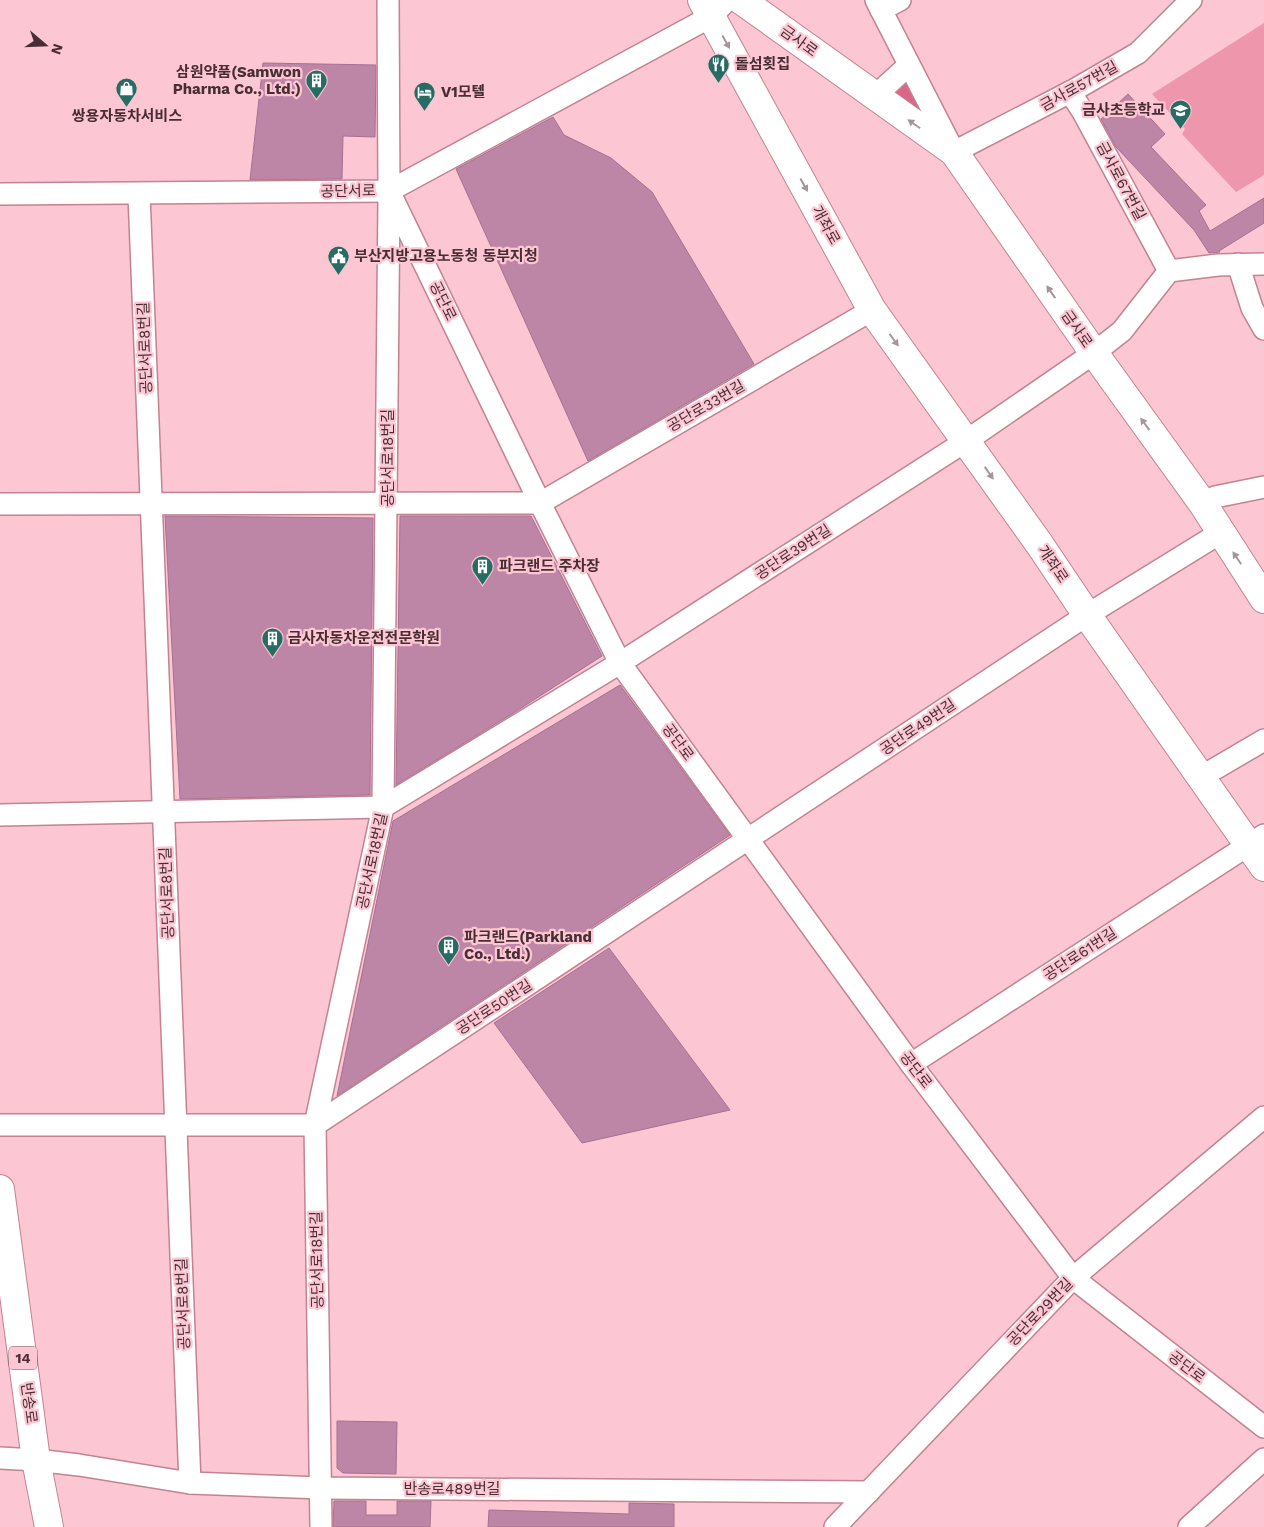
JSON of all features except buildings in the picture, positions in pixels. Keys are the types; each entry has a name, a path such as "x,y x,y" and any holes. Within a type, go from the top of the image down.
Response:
{"main road":[{"name":"금사로","path":"741,0 954,152 1094,353 1203,504 1264,599"},
{"name":"개좌로","path":"714,5 872,310 1040,545 1201,777 1259,849"},
{"name":"반송로","path":"0,1189 36,1460 49,1527"}],"street":[{"name":"공단로","path":"388,0 389,191 540,503 620,663 911,1064 1073,1278 1264,1427"},
{"path":"879,5 900,0"},
{"name":"금사로57번길","path":"954,152 1070,92 1138,53 1191,0"},
{"name":"공단서로","path":"0,194 389,191 714,5"},
{"name":"금사로","path":"879,5 954,152"},
{"path":"875,96 909,65"},
{"name":"금사로67번길","path":"1070,92 1083,112 1169,271"},
{"name":"공단서로18번길","path":"321,1527 315,1125 383,807 388,503 389,191"},
{"name":"공단서로8번길","path":"139,194 190,1483"},
{"path":"1238,264 1252,308 1264,329"},
{"path":"966,441 1122,332 1169,271 1218,265 1264,264"},
{"name":"공단로33번길","path":"540,503 872,310"},
{"name":"공단로39번길","path":"620,663 966,441"},
{"path":"1203,504 1215,497 1264,487"},
{"path":"0,504 540,503"},
{"path":"1087,615 1220,533"},
{"name":"공단로49번길","path":"749,839 1087,615"},
{"path":"0,814 383,807 620,663"},
{"path":"1201,777 1264,740"},
{"name":"공단로50번길","path":"315,1125 749,839"},
{"name":"공단로61번길","path":"911,1064 1259,849"},
{"name":"공단로29번길","path":"835,1527 1073,1278 1264,1117"},
{"path":"0,1125 315,1125"},
{"name":"반송로489번길","path":"0,1458 36,1460 190,1483 321,1488 870,1492"},
{"path":"1189,1527 1264,1459"}],"shaded area":[{"path":"1264,23 1264,175 1236,192 1182,134 1185,129 1152,94"},
{"path":"907,78 935,127 890,95"}],"place":[{"name":"돌섬횟집","path":"719,83"},
{"name":"삼원약품(Samwon Pharma Co., Ltd.)","path":"317,100"},
{"name":"쌍용자동차서비스","path":"127,107"},
{"name":"V1모텔","path":"425,111"},
{"name":"금사초등학교","path":"1181,129"},
{"name":"부산지방고용노동청 동부지청","path":"338,275"},
{"name":"파크랜드 주차장","path":"483,585"},
{"name":"금사자동차운전전문학원","path":"272,657"},
{"name":"파크랜드(Parkland Co., Ltd.)","path":"448,965"}]}
